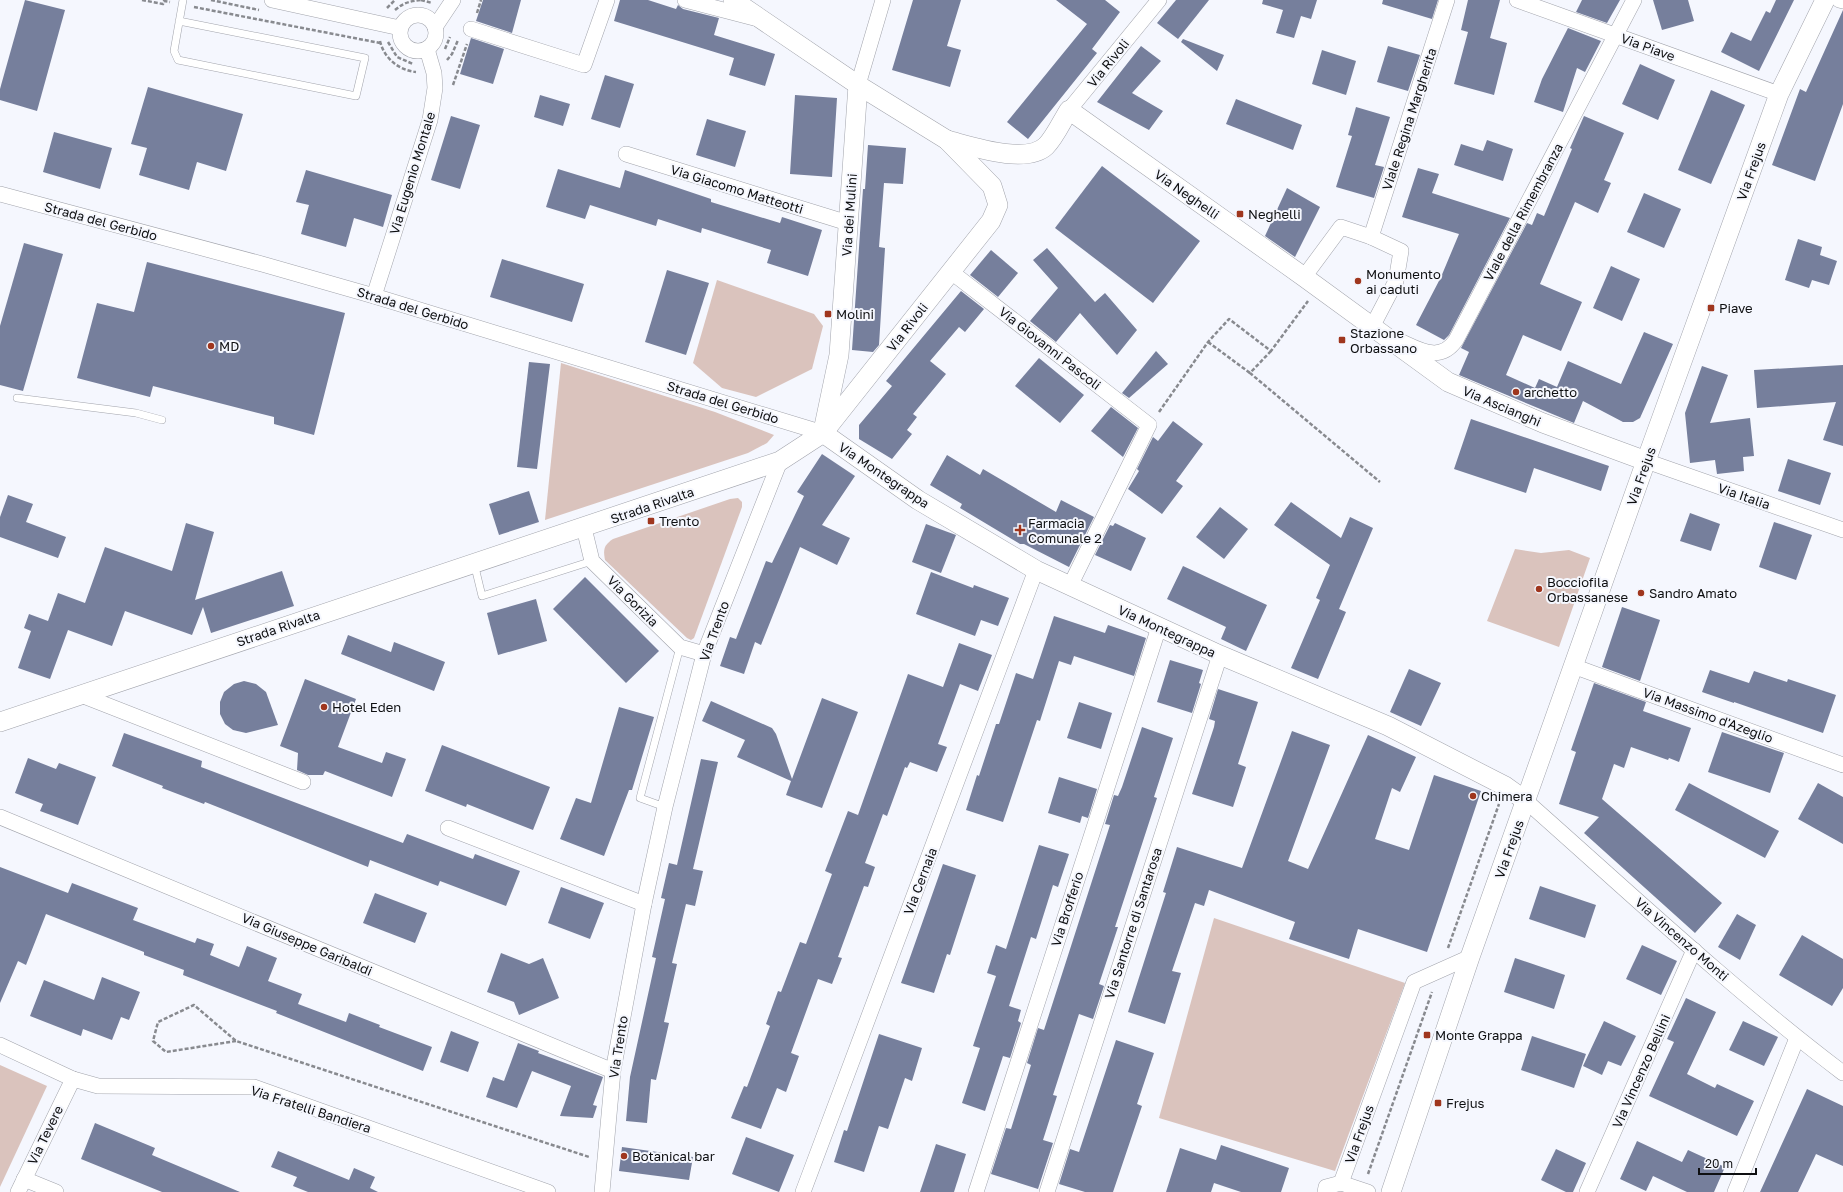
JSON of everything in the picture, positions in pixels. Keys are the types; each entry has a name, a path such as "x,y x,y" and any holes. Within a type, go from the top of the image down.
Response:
{"street":[{"path":"272,0 400,28"},
{"path":"436,27 428,18 418,15 407,19 400,28 400,34 404,46 415,52 427,49 435,40 436,27 453,0"},
{"path":"472,29 584,65 607,0"},
{"path":"686,0 761,20"},
{"path":"733,0 858,84 947,140"},
{"name":"Via dei Mulini","path":"823,433 839,355 858,84 883,0"},
{"name":"Via Rivoli","path":"947,140 1013,155 1025,155 1045,147 1069,110 1158,0"},
{"name":"Viale Regina Margherita","path":"1371,237 1447,0"},
{"name":"Via Piave","path":"1517,0 1779,94"},
{"name":"Viale della Rimembranza","path":"1372,327 1427,352 1439,353 1452,346 1634,0"},
{"name":"Via Frejus","path":"1390,1192 1470,957 1573,666 1779,94 1826,0"},
{"path":"1839,0 1843,1"},
{"name":"Via Eugenio Montale","path":"374,296 430,120 435,88 434,73 427,49"},
{"name":"Via Neghelli","path":"1069,110 1372,327"},
{"name":"Via Rivoli","path":"823,433 991,221 998,204 992,186 947,140"},
{"name":"Via Giacomo Matteotti","path":"626,154 848,223"},
{"name":"Strada del Gerbido","path":"0,195 262,264 374,296 823,433"},
{"path":"1311,283 1341,227 1371,237 1401,252 1396,281 1372,327"},
{"name":"Via Giovanni Pascoli","path":"950,271 1149,425"},
{"name":"Via Ascianghi","path":"1372,327 1448,382 1543,423 1646,461"},
{"path":"1070,586 1149,425"},
{"name":"Strada Rivalta","path":"1,725 81,695 474,563 584,528 780,461 823,433"},
{"name":"Via Montegrappa","path":"823,433 918,500 1036,570 1220,655 1388,726 1506,786 1526,801"},
{"name":"Via Trento","path":"602,1192 613,1071 644,904 665,807 704,654 780,461"},
{"name":"Via Italia","path":"1646,461 1843,530"},
{"path":"584,528 592,561"},
{"name":"Via Gorizia","path":"592,561 680,647 704,654"},
{"name":"Via Cernaia","path":"803,1192 1036,570"},
{"name":"Via Brofferio","path":"976,1192 1159,627"},
{"name":"Via Santorre di Santarosa","path":"1047,1192 1220,655"},
{"name":"Via Massimo d'Azeglio","path":"1573,666 1843,764"},
{"path":"81,695 303,782"},
{"name":"Via Vincenzo Monti","path":"1526,801 1694,950 1797,1038 1843,1073"},
{"name":"Via Giuseppe Garibaldi","path":"0,817 613,1071"},
{"path":"448,828 644,904"},
{"name":"Via Vincenzo Bellini","path":"1588,1192 1694,950"},
{"name":"Via Frejus","path":"1341,1183 1414,982 1470,957"},
{"path":"1734,1192 1797,1038"},
{"name":"Via Fratelli Bandiera","path":"0,1045 73,1079 98,1086 254,1087 548,1192"},
{"name":"Via Tevere","path":"21,1185 73,1079"},
{"path":"1325,1192 1326,1187 1341,1183 1368,1192"},
{"path":"21,1185 56,1192"}],"lane":[{"path":"180,21 365,58 356,96 178,60 174,51 183,2"},
{"path":"17,398 44,403 136,413 162,420"},
{"path":"474,563 482,596 592,561"},
{"name":"Via Trento","path":"665,807 640,798 680,647"}],"path":[{"path":"142,0 163,4 164,1 183,2 380,43"},
{"path":"1250,373 1271,351 1311,283"},
{"path":"1149,425 1208,342 1229,319 1271,351"},
{"path":"1208,342 1250,373 1380,482"},
{"path":"236,1041 166,1052 153,1041 158,1022 194,1005 236,1041 605,1162"}],"shaded area":[{"path":"717,280 814,314 823,326 812,369 756,397 722,388 693,363"},
{"path":"561,363 715,412 774,435 767,443 748,453 545,520"},
{"path":"738,498 742,502 742,507 694,638 691,640 687,638 605,560 605,548 613,539 730,499"},
{"name":"Bocciofila Orbassanese","path":"1515,549 1541,553 1569,550 1590,558 1559,647 1487,621"},
{"path":"1214,918 1405,983 1335,1171 1159,1118"},
{"path":"0,1065 47,1086 0,1187"}],"building":[{"path":"25,0 65,10 37,111 0,100 0,89"},
{"path":"483,0 521,0 512,33 476,21"},
{"path":"620,0 648,0 676,9 678,5 683,9 719,18 714,35 775,54 765,86 729,75 734,58 614,21"},
{"path":"913,0 961,0 947,46 961,50 950,87 892,70"},
{"path":"1056,0 1105,0 1120,12 1092,49 1097,53 1028,139 1007,122 1087,24"},
{"path":"1176,0 1209,0 1178,39 1157,23"},
{"path":"1263,0 1317,0 1311,19 1301,16 1294,38 1276,33 1283,10 1262,4"},
{"path":"1383,0 1438,0 1432,19 1382,4"},
{"path":"1468,0 1500,0 1490,38 1507,43 1494,95 1454,84 1468,32 1461,30"},
{"path":"1582,0 1620,0 1607,23 1576,12"},
{"path":"1653,0 1688,0 1694,21 1662,30"},
{"path":"1776,0 1794,0 1759,71 1721,52 1731,32 1751,41 1766,11 1770,13"},
{"path":"1843,10 1843,104 1815,181 1772,165 1800,89 1806,92"},
{"path":"1568,28 1601,41 1585,72 1577,68 1563,112 1534,102 1542,79"},
{"path":"471,38 504,49 493,84 460,74"},
{"path":"1183,39 1224,55 1217,71 1181,42"},
{"path":"1141,46 1161,61 1132,93 1163,111 1149,130 1097,102"},
{"path":"1388,46 1420,55 1408,91 1377,82"},
{"path":"1322,50 1356,61 1346,95 1312,84"},
{"path":"1640,64 1675,80 1658,120 1622,104"},
{"path":"605,75 634,84 620,128 591,119"},
{"path":"148,87 243,114 226,171 197,162 189,190 139,175 147,148 131,144"},
{"path":"1711,90 1745,105 1711,184 1678,170"},
{"path":"540,95 570,104 563,126 534,117"},
{"path":"795,95 837,98 832,177 790,174"},
{"path":"1236,99 1302,125 1293,150 1226,124"},
{"path":"1356,107 1390,117 1375,165 1384,167 1374,198 1336,187 1352,136 1348,135"},
{"path":"451,116 480,125 460,189 431,180"},
{"path":"1584,116 1624,133 1604,180 1611,183 1598,213 1575,202 1540,284 1582,302 1561,351 1523,335 1506,375 1535,388 1539,379 1557,387 1568,361 1621,384 1644,332 1673,344 1640,418 1633,422 1623,422 1583,401 1574,423 1459,375 1469,352 1461,348 1527,223 1532,225 1537,213 1544,216"},
{"path":"707,119 746,131 735,167 696,155"},
{"path":"54,132 112,148 100,189 43,172"},
{"path":"1487,140 1513,149 1503,181 1454,165 1461,144 1483,151"},
{"path":"868,145 906,148 903,184 884,183 879,247 885,248 879,345 873,352 852,350 863,189 865,189"},
{"path":"1102,166 1200,241 1153,303 1055,228"},
{"path":"1418,168 1439,174 1432,193 1510,218 1449,335 1444,340 1416,325 1441,277 1459,234 1402,217"},
{"path":"558,169 620,188 625,170 711,199 711,202 780,223 782,217 822,230 808,276 767,263 771,250 702,228 701,233 658,219 656,226 590,205 585,219 546,207"},
{"path":"306,170 392,195 383,227 354,218 346,247 301,234 309,205 296,202"},
{"path":"1287,188 1320,207 1295,257 1265,236"},
{"path":"1644,193 1681,209 1664,248 1627,232"},
{"path":"1798,239 1822,247 1820,255 1837,261 1829,285 1812,280 1809,288 1785,280"},
{"path":"24,243 63,254 23,391 0,385 0,326"},
{"path":"1047,248 1095,302 1105,293 1137,330 1117,355 1080,313 1056,342 1030,321 1058,288 1033,260"},
{"path":"991,250 1018,273 998,297 970,275"},
{"path":"502,259 584,284 572,322 490,297"},
{"name":"MD","path":"147,262 345,313 314,435 274,424 274,417 153,386 150,397 77,378 97,303 134,312"},
{"path":"1611,266 1640,279 1622,321 1593,308"},
{"path":"667,270 709,283 686,355 645,342"},
{"path":"961,291 984,309 965,332 959,327 930,361 946,374 913,414 917,417 907,430 912,434 892,459 859,439 859,425 892,386 886,381"},
{"path":"1156,351 1168,364 1129,398 1122,393"},
{"path":"1039,358 1084,395 1060,423 1015,386"},
{"path":"529,362 550,364 537,469 517,467"},
{"path":"1843,365 1843,446 1823,440 1836,402 1757,408 1754,370"},
{"path":"1702,366 1728,375 1710,423 1750,418 1754,456 1743,457 1744,471 1717,474 1715,460 1690,463 1685,413"},
{"path":"1111,407 1138,428 1123,457 1091,431"},
{"path":"1471,419 1609,466 1601,491 1534,468 1526,493 1454,469"},
{"path":"1173,421 1203,444 1176,481 1183,486 1162,514 1128,489 1139,471 1137,469 1153,437 1158,441"},
{"path":"822,454 855,476 822,525 850,538 837,565 800,547 761,645 755,642 744,674 720,666 730,637 736,639 766,561 772,563 804,496 797,492"},
{"path":"947,455 980,475 983,469 1056,512 1061,500 1094,517 1069,567 1024,544 1020,544 960,508 962,504 930,485"},
{"path":"1788,459 1831,473 1820,505 1778,491"},
{"path":"529,491 539,522 499,535 489,504"},
{"path":"8,495 33,504 26,522 66,537 58,558 0,537 0,517"},
{"path":"1291,502 1341,538 1350,517 1373,528 1339,609 1346,612 1318,679 1291,668 1320,600 1316,598 1330,565 1274,525"},
{"path":"1220,507 1248,529 1224,559 1196,537"},
{"path":"1690,513 1720,524 1711,551 1680,541"},
{"path":"1774,522 1812,535 1796,580 1759,567"},
{"path":"186,523 214,532 195,600 282,571 294,606 211,633 203,607 192,635 125,611 112,646 68,630 50,679 18,668 31,631 24,628 29,614 48,621 58,593 85,603 105,547 172,571"},
{"path":"1115,523 1146,538 1131,571 1095,555 1110,525 1113,526"},
{"path":"926,524 956,535 941,573 912,562"},
{"path":"1183,566 1267,605 1246,651 1221,639 1226,627 1167,599"},
{"path":"931,572 973,588 974,585 1009,598 998,626 981,620 975,636 916,614"},
{"path":"585,577 659,651 626,683 553,609"},
{"path":"536,599 547,641 498,655 487,613"},
{"path":"1622,607 1660,620 1640,681 1602,667"},
{"path":"1054,616 1105,633 1108,625 1146,638 1134,676 1074,656 1071,665 1059,661 1040,721 1037,720 1003,822 966,810 977,775 979,776 996,724 999,724 1016,673 1033,679"},
{"path":"348,635 391,652 394,642 445,662 434,691 341,654"},
{"path":"959,643 992,655 978,691 960,684 938,744 947,747 937,772 910,762 907,768 905,767 887,816 883,814 865,863 875,867 868,887 864,886 838,957 842,958 832,984 818,979 791,1053 799,1056 786,1092 777,1088 761,1129 731,1118 744,1086 747,1087 770,1026 766,1024 778,991 781,992 800,942 806,944 832,874 825,871 848,811 858,815 908,674 943,687"},
{"path":"1170,660 1203,670 1199,683 1201,684 1192,713 1157,702"},
{"path":"1409,669 1441,683 1421,726 1390,712"},
{"path":"1710,670 1749,683 1754,671 1787,682 1788,679 1836,695 1823,733 1702,692"},
{"path":"305,679 356,699 338,747 382,763 386,752 406,759 392,797 325,771 323,775 308,775 297,770 298,753 280,746"},
{"path":"244,681 256,684 266,692 278,725 246,733 233,730 225,724 220,714 220,702 224,692 234,684"},
{"path":"1594,683 1646,702 1643,711 1691,728 1679,762 1669,758 1668,760 1631,747 1624,768 1614,764 1602,799 1722,903 1695,933 1584,833 1599,817 1559,804 1576,752 1571,750"},
{"path":"1218,689 1258,702 1238,764 1246,767 1233,807 1192,794 1214,727 1215,721 1209,719"},
{"path":"822,698 858,712 822,808 786,795 791,781 737,757 745,740 702,721 711,701 772,728 776,734 792,779"},
{"path":"1079,702 1112,713 1101,749 1067,738"},
{"path":"619,707 654,717 632,790 629,790 604,856 560,839 576,798 591,803"},
{"path":"1142,727 1173,738 1154,797 1157,798 1115,927 1118,927 1099,984 1104,986 1093,1019 1079,1014 1053,1095 1057,1096 1043,1140 1053,1143 1038,1189 991,1174 1006,1128 1011,1129 1031,1065 1027,1063 1038,1028 1044,1030 1110,825 1105,824 1114,795 1118,796 1122,787"},
{"path":"1292,731 1330,745 1288,861 1308,869 1368,735 1416,757 1400,792 1392,788 1375,839 1409,850 1434,775 1481,791 1427,952 1358,929 1349,959 1289,939 1295,922 1209,890 1204,906 1195,903 1172,971 1181,973 1165,1024 1128,1012 1166,893 1163,892 1177,847 1242,868"},
{"path":"1722,732 1784,753 1770,793 1708,772"},
{"path":"124,733 202,761 201,767 403,843 407,834 473,859 475,854 520,871 506,906 440,881 438,886 370,860 368,867 205,802 204,804 162,788 163,786 112,766"},
{"path":"442,745 550,787 533,830 467,804 466,807 425,791"},
{"path":"28,758 56,769 59,763 96,777 78,825 40,811 43,804 15,793"},
{"path":"701,759 718,762 693,869 703,871 695,906 686,904 672,963 677,964 664,1022 669,1023 656,1080 651,1079 647,1123 626,1121 630,1077 656,958 652,957 665,899 661,898 669,863 677,865"},
{"path":"1059,777 1097,789 1088,818 1082,816 1080,823 1048,813"},
{"path":"1689,783 1779,831 1765,858 1675,810"},
{"path":"1818,783 1843,797 1843,844 1798,819"},
{"path":"1039,845 1069,854 1058,887 1053,885 1036,939 1031,937 1009,1006 1021,1010 1018,1021 1021,1023 1010,1058 1003,1056 985,1111 962,1103 980,1048 973,1046 996,976 987,973 996,945 1006,949"},
{"path":"943,864 976,875 950,955 947,954 934,993 901,983"},
{"path":"0,867 68,893 72,883 138,908 133,920 195,943 197,938 214,944 210,955 239,967 247,946 277,958 268,981 302,994 298,1004 346,1022 349,1013 380,1025 379,1027 432,1047 423,1071 276,1013 277,1011 183,975 184,970 144,955 144,952 46,914 26,965 18,961 0,1003"},
{"path":"1540,886 1596,905 1585,938 1529,919"},
{"path":"561,887 604,903 590,939 548,923"},
{"path":"375,893 427,913 415,943 363,923"},
{"path":"1737,914 1756,925 1740,960 1718,947"},
{"path":"1802,935 1843,959 1843,988 1832,1006 1779,975"},
{"path":"1642,945 1677,961 1661,995 1626,979"},
{"path":"501,953 529,964 543,958 559,998 519,1015 514,1002 487,992"},
{"path":"1515,958 1565,975 1554,1009 1504,992"},
{"path":"102,977 140,992 129,1020 121,1017 112,1040 83,1029 81,1036 30,1016 44,980 94,1000"},
{"path":"1686,998 1716,1012 1687,1074 1715,1088 1717,1084 1754,1101 1737,1136 1649,1096 1674,1042 1667,1039"},
{"path":"1604,1021 1636,1036 1621,1066 1608,1061 1602,1075 1583,1066"},
{"path":"1743,1021 1778,1037 1764,1066 1729,1050"},
{"path":"451,1031 479,1042 468,1072 440,1062"},
{"path":"879,1034 922,1048 912,1081 905,1078 888,1129 879,1126 864,1172 834,1162 844,1130 847,1131"},
{"path":"1532,1036 1586,1054 1574,1088 1521,1070"},
{"path":"1116,1040 1154,1053 1137,1104 1142,1106 1113,1192 1085,1192 1059,1184 1070,1149 1079,1152"},
{"path":"518,1043 539,1051 538,1053 603,1077 593,1105 597,1106 593,1118 560,1116 571,1086 532,1071 517,1108 486,1097 493,1077 504,1081"},
{"path":"1807,1089 1843,1106 1843,1166 1816,1154 1798,1192 1760,1192"},
{"path":"95,1123 155,1148 152,1155 240,1192 162,1192 81,1159"},
{"path":"746,1137 794,1155 779,1192 732,1174"},
{"path":"1637,1141 1682,1162 1688,1150 1725,1167 1714,1192 1687,1192 1653,1176 1646,1191 1620,1179"},
{"path":"936,1144 966,1154 954,1192 920,1192"},
{"path":"1221,1145 1289,1168 1281,1192 1241,1192 1214,1183 1211,1192 1166,1192 1180,1148 1216,1160"},
{"path":"622,1147 693,1157 689,1180 619,1171"},
{"path":"1556,1149 1586,1163 1573,1192 1566,1192 1541,1180"},
{"path":"278,1151 349,1180 354,1168 375,1177 370,1188 378,1192 308,1192 293,1186 297,1177 271,1167"}],"place":[{"name":"Neghelli","path":"1240,214"},
{"name":"Monumento ai caduti","path":"1358,281"},
{"name":"Piave","path":"1711,308"},
{"name":"Molini","path":"828,314"},
{"name":"Stazione Orbassano","path":"1342,340"},
{"name":"MD","path":"211,346"},
{"name":"archetto","path":"1516,392"},
{"name":"Trento","path":"651,521"},
{"name":"Farmacia Comunale 2","path":"1020,530"},
{"name":"Bocciofila Orbassanese","path":"1539,589"},
{"name":"Sandro Amato","path":"1641,593"},
{"name":"Hotel Eden","path":"324,707"},
{"name":"Chimera","path":"1473,796"},
{"name":"Monte Grappa","path":"1427,1035"},
{"name":"Frejus","path":"1438,1103"},
{"name":"Botanical bar","path":"624,1156"}]}
